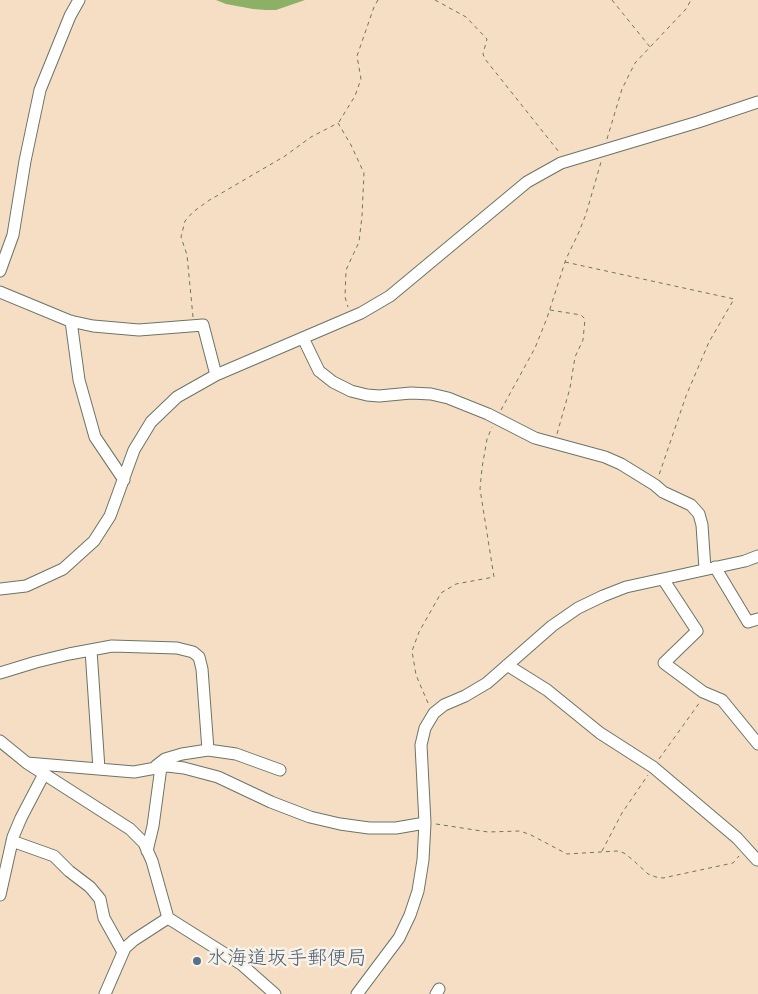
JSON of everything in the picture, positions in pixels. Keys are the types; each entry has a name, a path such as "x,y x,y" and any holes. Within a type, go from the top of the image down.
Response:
{"street":[{"path":"0,271 13,235 25,161 40,90 70,16 79,0"},
{"path":"0,589 26,586 62,569 94,541 110,516 134,450 151,422 177,397 216,375 361,313 390,296 526,182 566,161 758,102"},
{"path":"0,292 71,321 93,326 139,330 203,326 216,375"},
{"path":"71,321 79,380 95,437 124,480"},
{"path":"303,338 319,371 333,382 351,391 379,396 411,393 431,394 448,398 535,438 605,457 621,464 663,492 691,505 699,514 710,568 748,622 758,619"},
{"path":"356,994 399,938 410,915 418,891 423,860 425,823 421,745 425,728 433,716 444,705 465,696 487,683 552,626 578,608 626,587 745,561 758,556"},
{"path":"663,579 697,631 664,663 703,692 722,700 758,744"},
{"path":"0,673 69,654 112,646 177,648 193,652 199,657 202,668 208,750"},
{"path":"91,650 99,769"},
{"path":"507,665 547,690 600,733 653,767 737,838 758,863"},
{"path":"0,741 27,763 130,829 144,844 152,861 168,918 242,964 276,994"},
{"path":"147,851 153,826 156,768 165,759 208,750 236,754 280,770"},
{"path":"27,763 134,772 167,766 184,768 218,777 271,802 310,817 340,824 369,828 396,828 425,823"},
{"path":"0,895 12,841 21,818 44,774"},
{"path":"12,841 54,856 69,871 90,887 100,900 104,918 123,952"},
{"path":"105,994 124,948 168,918"}],"path":[{"path":"194,326 187,255 181,237 185,221 193,212 208,201 338,123 354,96 360,79 357,56 378,0"},
{"path":"434,0 466,17 487,39 483,54 485,60 566,161"},
{"path":"612,0 651,47"},
{"path":"433,716 416,675 412,651 419,632 441,593 456,584 494,576 480,489 487,439 535,348 550,310 565,262 586,214 622,89 635,63 686,9 690,0"},
{"path":"338,123 351,145 364,174 359,242 346,270 345,297 351,317"},
{"path":"565,262 734,299 709,342 686,396 655,485"},
{"path":"550,310 581,315 585,319 583,340 575,357 570,388 554,443"},
{"path":"425,823 488,832 520,831 567,854 617,850 624,852 648,874 663,878 732,863 747,848"}],"green space":[{"path":"216,0 305,0 276,10 266,10 226,4"}],"place":[{"name":"水海道坂手郵便局","path":"197,961"}]}
